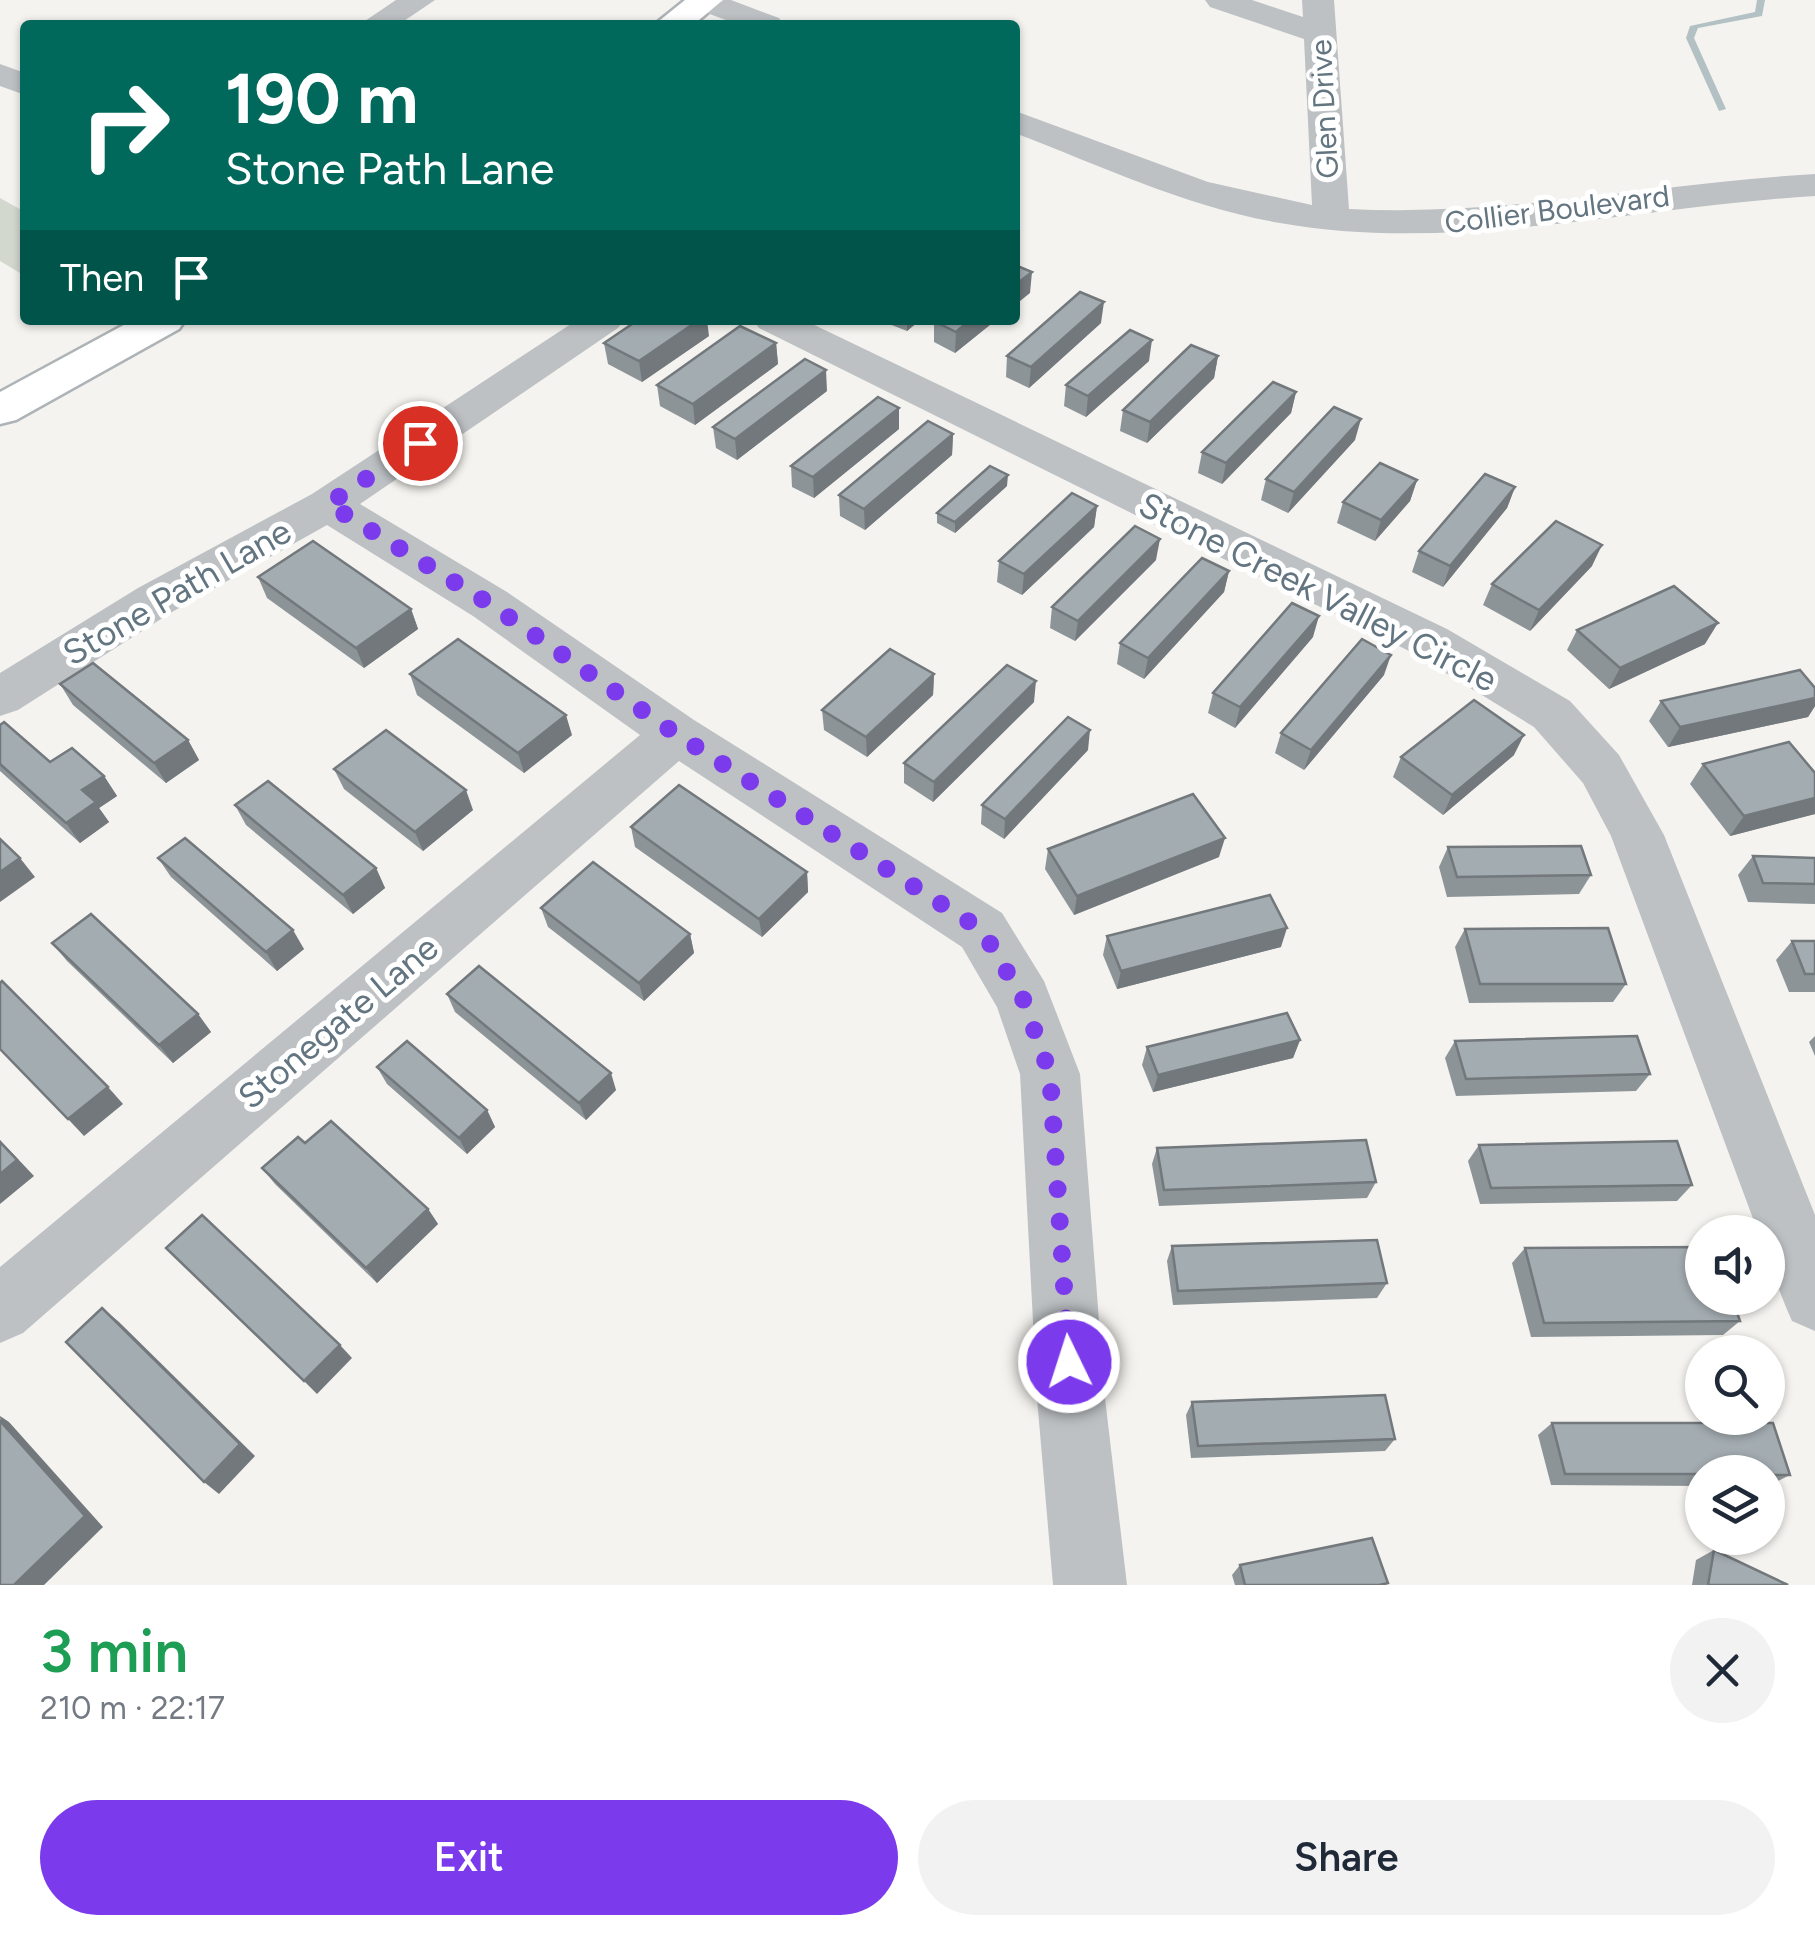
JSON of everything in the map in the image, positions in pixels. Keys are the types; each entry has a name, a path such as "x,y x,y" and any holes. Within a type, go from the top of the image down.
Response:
{"main road":[{"path":"678,20 705,0"},
{"path":"0,410 155,325"}],"street":[{"path":"384,20 419,0"},
{"path":"705,0 755,20"},
{"path":"1221,0 1319,16"},
{"name":"Glen Drive","path":"1319,16 1331,218"},
{"name":"Collier Boulevard","path":"1020,123 1222,199 1331,218 1445,225 1534,218 1683,194 1815,184"},
{"name":"Stone Path Lane","path":"0,697 155,600 328,504 596,325"},
{"name":"Stone Creek Valley Circle","path":"783,325 1117,492 1430,640 1552,714 1600,769 1637,835 1815,1298"},
{"path":"328,504 490,604 676,734 982,930 1023,999 1050,1074 1071,1398 1090,1585"},
{"name":"Stonegate Lane","path":"0,1310 676,734"}],"shaded area":[{"path":"0,198 20,209 20,273 0,261"}],"building":[{"path":"1020,267 1032,272 1020,281"},
{"path":"1080,292 1104,302 1031,367 1007,356"},
{"path":"631,325 692,325 639,361 604,343"},
{"path":"942,325 964,325 956,332"},
{"path":"740,326 776,343 693,404 657,385"},
{"path":"1130,330 1152,340 1088,396 1066,385"},
{"path":"1191,345 1218,356 1150,422 1123,410"},
{"path":"805,359 826,370 735,439 713,427"},
{"path":"1273,382 1296,392 1226,463 1202,452"},
{"path":"878,397 899,408 813,477 791,466"},
{"path":"1334,407 1361,419 1294,492 1266,479"},
{"path":"928,421 953,434 864,509 839,495"},
{"path":"1380,463 1417,480 1381,520 1343,502"},
{"path":"990,466 1008,475 955,522 937,513"},
{"path":"1485,474 1515,487 1450,566 1419,551"},
{"path":"1072,493 1097,506 1024,574 999,561"},
{"path":"1556,521 1602,545 1539,610 1492,584"},
{"path":"1135,526 1160,539 1078,621 1052,607"},
{"path":"313,541 411,609 356,648 258,577"},
{"path":"1202,558 1229,571 1148,658 1120,643"},
{"path":"1674,586 1718,623 1620,668 1577,630"},
{"path":"1292,603 1319,616 1240,707 1213,693"},
{"path":"458,639 566,715 518,753 410,674"},
{"path":"1362,639 1391,655 1311,750 1281,733"},
{"path":"890,649 934,674 866,737 822,710"},
{"path":"93,663 188,740 154,763 60,684"},
{"path":"1007,665 1036,681 934,782 904,763"},
{"path":"1800,670 1815,688 1815,698 1680,727 1661,701"},
{"path":"1474,700 1524,735 1452,795 1401,757"},
{"path":"1068,717 1090,730 1005,819 982,805"},
{"path":"4,722 50,762 72,748 104,776 82,790 96,802 66,823 0,764 0,725"},
{"path":"386,730 466,790 415,832 334,769"},
{"path":"1789,742 1815,773 1815,798 1744,816 1703,764"},
{"path":"268,781 376,868 343,895 235,805"},
{"path":"679,785 807,872 759,919 631,827"},
{"path":"1193,794 1225,838 1077,896 1048,849"},
{"path":"185,838 293,930 266,952 158,858"},
{"path":"0,839 20,858 0,872"},
{"path":"1581,846 1591,875 1457,877 1448,847"},
{"path":"1753,856 1815,858 1815,884 1763,883"},
{"path":"593,862 690,934 639,983 541,908"},
{"path":"1270,895 1287,928 1121,971 1107,936"},
{"path":"91,914 198,1014 159,1045 52,943"},
{"path":"1608,928 1626,984 1480,984 1465,929"},
{"path":"1792,941 1815,941 1815,974 1805,974"},
{"path":"479,966 611,1073 579,1103 447,994"},
{"path":"2,981 108,1087 68,1119 0,1049"},
{"path":"1287,1013 1300,1040 1158,1075 1147,1047"},
{"path":"1637,1036 1650,1074 1466,1079 1455,1041"},
{"path":"407,1041 487,1110 459,1138 377,1067"},
{"path":"331,1121 428,1209 366,1268 262,1168 298,1137 305,1143"},
{"path":"1366,1140 1376,1182 1164,1190 1157,1148"},
{"path":"1677,1141 1692,1185 1491,1188 1479,1145"},
{"path":"0,1142 17,1160 0,1174"},
{"path":"202,1215 340,1345 304,1381 166,1248"},
{"path":"1377,1240 1387,1283 1178,1291 1172,1246"},
{"path":"1685,1247 1685,1315 1738,1315 1740,1321 1544,1323 1525,1248"},
{"path":"102,1308 240,1444 204,1482 66,1342"},
{"path":"1385,1395 1395,1439 1198,1446 1192,1402"},
{"path":"0,1421 85,1516 14,1585 0,1585"},
{"path":"1552,1423 1685,1423 1685,1435 1777,1435 1783,1455 1685,1455 1685,1474 1565,1474"},
{"path":"1372,1538 1388,1583 1245,1585 1240,1565"},
{"path":"1713,1555 1725,1555 1788,1585 1708,1585"}],"waterway":[{"path":"1722,109 1690,38 1694,26 1759,14 1761,0"}],"route":[{"path":"420,443 328,504 490,604 676,734 982,930 1023,999 1050,1074 1069,1362"}]}
